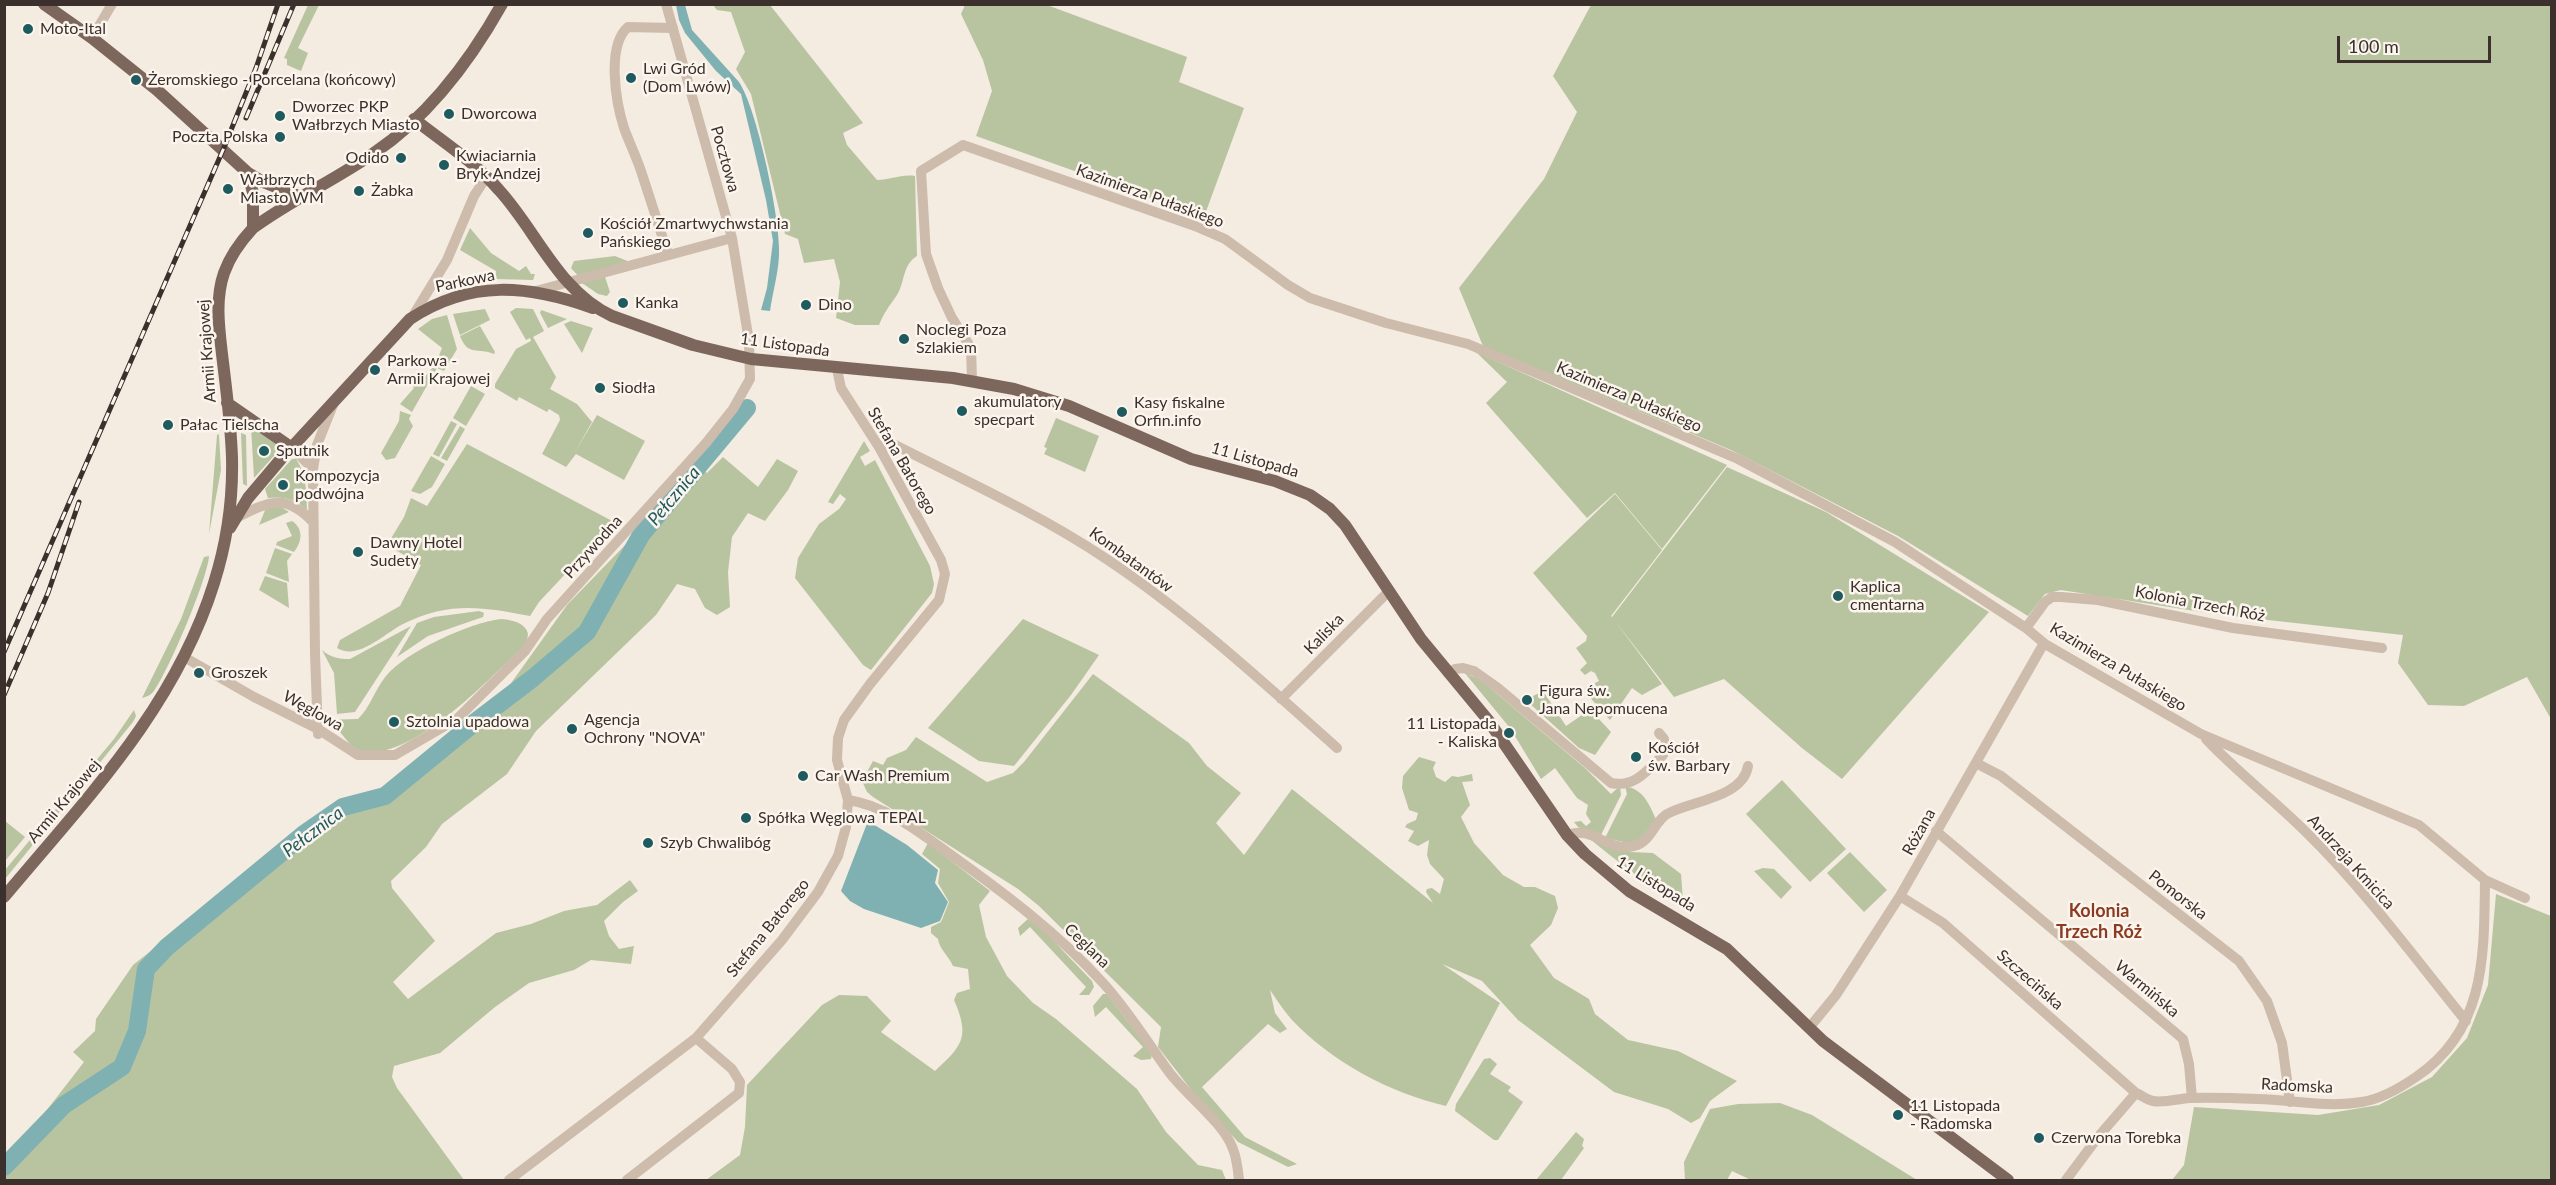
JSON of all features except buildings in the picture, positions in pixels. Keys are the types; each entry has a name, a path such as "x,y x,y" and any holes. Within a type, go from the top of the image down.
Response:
{"main road":[{"path":"44,4 92,38 156,90 248,173 263,182 301,197"},
{"name":"Armii Krajowej","path":"4,897 129,748 160,701 184,657 214,584 225,539 231,483 227,403 219,322 220,288 229,261 242,240 253,228 375,153 414,119 440,93 469,58 502,4"},
{"name":"11 Listopada","path":"414,119 487,176 510,202 569,283 600,310 693,345 751,359 972,381 1047,398 1191,459 1299,489 1330,509 1346,525 1421,639 1510,750 1567,835 1600,868 1629,891 1727,949 1809,1028 2008,1180"},
{"path":"248,173 254,193 253,228"},
{"name":"Parkowa","path":"225,539 248,498 292,448 411,319 437,303 481,291 536,291 600,310"},
{"path":"227,403 292,448"}],"street":[{"path":"92,38 112,4"},
{"name":"Pocztowa","path":"665,5 732,238 751,359"},
{"path":"668,254 640,167 623,126 615,66 615,47 620,33 627,27 673,28"},
{"name":"Kazimierza Pułaskiego","path":"972,381 971,348 942,298 926,254 921,171 963,146 1195,226 1225,239 1288,285 1310,298 1376,320 1468,344 1738,459 1895,542 2026,628 2044,644 2201,734 2419,825 2485,880 2525,898"},
{"name":"Parkowa","path":"411,319 447,260 474,196 487,176"},
{"path":"536,291 732,238"},
{"name":"Przywodna","path":"431,736 457,719 525,651 547,619 706,443 732,409 750,379 751,359"},
{"name":"Stefana Batorego","path":"509,1180 696,1038 782,940 827,878 838,856 846,827 848,800 837,760 838,738 844,720 870,684 939,600 945,574 941,560 879,447 841,388 837,369"},
{"path":"318,733 313,469 317,445 334,403"},
{"name":"Kombatantów","path":"879,447 893,444 1071,536 1149,590 1337,748"},
{"path":"292,448 313,469"},
{"path":"236,518 262,504 286,502 302,510 313,522"},
{"name":"Kaliska","path":"1281,699 1389,591"},
{"name":"Kolonia Trzech Róż","path":"2026,628 2045,602 2052,597 2061,597 2098,600 2233,628 2382,648"},
{"name":"Różana","path":"1809,1028 1836,995 1900,896 2044,644"},
{"name":"Węglowa","path":"184,657 358,755 395,755 431,736"},
{"path":"1448,673 1463,668 1482,677 1611,783 1622,785 1633,781 1663,755 1664,739 1659,733"},
{"name":"Andrzeja Kmicica","path":"2201,734 2223,757 2299,825 2345,873 2466,1021"},
{"name":"Pomorska","path":"1976,763 2001,776 2239,961 2266,1001 2282,1043 2290,1102"},
{"path":"1567,835 1582,832 1621,847 1636,845 1648,838 1666,815 1717,798 1747,773 1748,766"},
{"name":"Ceglana","path":"848,800 868,803 923,835 1022,906 1068,948 1104,984 1141,1029 1170,1074 1215,1123 1234,1149 1239,1180"},
{"name":"Warmińska","path":"1936,831 2183,1039 2189,1064 2192,1098"},
{"name":"Radomska","path":"2136,1093 2152,1101 2192,1098 2324,1105 2364,1102 2399,1089 2451,1046 2466,1021 2481,974 2485,880"},
{"name":"Szczecińska","path":"1900,896 1943,923 2136,1093"},
{"path":"627,1180 739,1093 740,1082 732,1070 696,1038"},
{"path":"2066,1180 2098,1137 2136,1093"}],"green space":[{"path":"308,5 319,5 298,48 308,53 301,71 287,65 287,59 284,58"},
{"path":"713,5 770,5 863,123 843,133 847,145 877,180 915,176 917,256 906,269 900,290 879,325 855,325 836,318 840,282 834,259 804,263 798,239 785,234 751,94 736,69 745,52 731,12 717,10"},
{"path":"965,5 1047,5 1187,57 1179,82 1244,108 1204,217 976,136 992,91 983,60 961,14"},
{"path":"1591,5 2551,5 2551,719 2527,677 2464,706 2428,705 2398,663 2403,635 2214,614 2061,590 2045,594 2028,616 1898,536 1731,450 1483,346 1459,288 1544,179 1577,112 1553,76"},
{"path":"470,228 491,253 519,271 526,266 531,274 535,274 533,280 495,279 496,271 460,250"},
{"path":"615,256 630,262 579,277 571,268 574,261"},
{"path":"604,274 610,292 607,296 598,294 582,283"},
{"path":"516,308 533,309 544,331 533,337 556,377 550,389 577,404 592,422 574,454 597,415 645,441 624,480 576,454 566,467 542,454 560,420 559,415 549,409 547,412 519,397 517,401 495,388 495,384 516,349 531,341 530,338 526,340 510,312"},
{"path":"485,309 490,320 460,335 453,314"},
{"path":"541,310 567,319 548,328 540,313"},
{"path":"447,315 457,349 444,371 437,368 412,412 400,404 414,388 413,380 418,373 424,378 436,363 442,348 418,329 432,319"},
{"path":"571,321 593,328 582,353 564,324"},
{"path":"480,326 494,354 470,349 463,343 460,336"},
{"path":"1476,352 1727,465 1662,549 1615,493 1587,518 1486,403 1507,382"},
{"path":"471,386 485,394 466,426 453,418"},
{"path":"400,411 411,415 409,419 413,426 395,458 386,460 381,453 399,421"},
{"path":"1056,418 1099,436 1085,472 1044,454 1047,448 1044,447"},
{"path":"451,421 457,424 439,457 433,454"},
{"path":"460,426 465,429 447,461 441,458"},
{"path":"251,427 281,448 254,478"},
{"path":"241,433 246,435 247,486 243,484"},
{"path":"219,434 221,470 209,534 217,435"},
{"path":"864,441 870,451 860,457 865,466 875,460 930,566 934,584 932,593 871,670 863,665 795,578 798,558 819,524 839,509 846,499 840,494 833,504 828,502"},
{"path":"467,444 614,522 539,602 530,616 497,610 451,609 403,624 371,644 354,651 337,648 340,640 400,606 421,565 387,545 404,517 411,498 427,506"},
{"path":"431,456 445,464 432,487 420,494 411,491"},
{"path":"723,457 758,487 777,459 798,471 788,490 765,521 748,513 732,537 728,572 730,607 717,615 705,608 695,589 677,584 656,615 536,731 507,774 442,824 426,847 391,881 392,888 435,941 393,982 408,999 496,933 531,924 564,911 597,905 630,880 638,891 604,921 609,936 619,949 634,946 631,964 591,960 574,970 529,983 495,1007 440,1053 394,1066 392,1077 397,1088 464,1180 5,1180 5,1164 84,1062 73,1052 95,1031 96,1019 133,965 338,803 352,799 380,797 403,785 509,686 567,605 659,510 698,465 707,473"},
{"path":"292,459 296,459 300,465 304,477 307,510 289,499 268,498 265,489"},
{"path":"1727,467 1826,512 1989,612 1842,779 1802,748 1724,679 1674,697 1615,621 1662,684 1642,695 1632,688 1610,720 1586,693 1585,688 1599,681 1595,673 1591,671 1585,675 1580,670 1587,663 1576,648 1586,641 1587,636 1533,573 1615,494 1662,550 1612,617"},
{"path":"281,507 289,512 259,525 266,508"},
{"path":"292,521 300,532 299,544 294,552 276,545 277,542 292,536 286,523"},
{"path":"275,548 292,554 287,561 289,582 266,573"},
{"path":"209,556 195,603 168,665 154,691 142,698 181,619 204,557"},
{"path":"265,576 287,583 289,608 259,590"},
{"path":"479,611 484,613 483,617 428,636 397,657 417,623 434,617"},
{"path":"501,619 514,621 527,630 527,641 523,647 456,709 416,737 396,747 369,752 354,749 335,726 321,723 321,720 358,719 386,676 408,657 456,632"},
{"path":"1023,619 1099,655 1071,695 1014,766 979,761 928,728"},
{"path":"411,626 355,712 337,714 334,673 322,650 335,658 350,659"},
{"path":"1464,672 1482,681 1586,769 1611,794 1620,786 1621,795 1600,837 1578,827 1574,822 1581,821 1586,826 1591,822 1586,814 1588,805 1577,798 1555,768 1541,779 1510,728"},
{"path":"1093,674 1189,743 1207,766 1241,793 1216,823 1244,855 1292,789 1433,903 1426,892 1427,889 1432,888 1440,894 1444,879 1430,864 1427,855 1429,840 1418,846 1408,841 1414,831 1405,827 1416,820 1418,813 1409,810 1402,788 1403,776 1419,757 1436,762 1433,768 1436,777 1445,782 1452,776 1472,774 1473,781 1462,782 1470,805 1461,817 1474,843 1503,875 1524,887 1535,887 1555,896 1558,908 1551,925 1530,945 1554,978 1589,999 1595,1014 1628,1040 1678,1051 1737,1081 1710,1101 1700,1118 1691,1123 1668,1109 1614,1092 1518,1020 1482,981 1442,964 1500,1003 1446,1106 1383,1084 1344,1062 1325,1049 1292,1020 1270,990 1275,1013 1287,1029 1280,1033 1268,1024 1202,1087 1245,1137 1297,1164 1288,1167 1238,1142 1193,1092 1158,1047 1161,1027 1039,906 1018,889 873,797 867,792 862,781 873,761 883,765 887,758 906,750 916,737 987,782 1013,773"},
{"path":"1549,690 1545,694 1566,726 1582,715 1577,707 1584,703 1611,732 1595,755 1579,748 1529,703 1529,698"},
{"path":"134,710 136,716 133,722 5,879 5,870 114,739"},
{"path":"1782,780 1846,849 1810,882 1746,814"},
{"path":"1625,786 1642,795 1657,821 1649,833 1633,844 1605,838 1627,794"},
{"path":"5,821 25,837 5,861"},
{"path":"1590,839 1631,852 1653,853 1681,874 1683,900 1650,885"},
{"path":"928,843 990,891 979,905 986,937 1007,976 1033,1003 1056,1019 1137,1089 1166,1132 1198,1165 1222,1170 1226,1180 706,1180 740,1155 745,1127 747,1085 822,1005 839,995 867,996 891,1021 881,1032 935,1071 958,1047 961,1040 962,1023 954,1000 957,993 970,989 968,969 953,966 938,939 931,933 931,927 941,922 949,902 938,883 940,869 922,854"},
{"path":"1850,852 1887,890 1864,912 1827,873"},
{"path":"1763,868 1774,869 1792,887 1781,899 1754,871"},
{"path":"2496,894 2551,916 2551,1180 2172,1180 2184,1165 2194,1107 2318,1115 2379,1105 2432,1077 2467,1038 2488,985"},
{"path":"1028,919 1047,934 1092,981 1094,987 1089,995 1079,995 1086,987 1030,927 1020,936 1018,928"},
{"path":"1103,994 1107,994 1152,1054 1151,1059 1141,1060 1133,1056 1143,1047 1106,1007 1095,1017 1093,1006"},
{"path":"1490,1058 1497,1064 1490,1074 1511,1087 1508,1091 1523,1102 1498,1140 1494,1140 1455,1111 1456,1104 1484,1059"},
{"path":"1780,1103 1812,1115 1917,1180 1751,1180 1732,1171 1727,1180 1685,1180 1684,1162 1710,1109 1738,1104"},
{"path":"1576,1132 1584,1139 1582,1146 1584,1148 1561,1180 1536,1180"}],"water":[{"path":"676,5 685,5 692,30 739,82 746,95 760,137 771,187 779,247 770,311 761,310 767,288 773,241 766,200 741,94 716,71 685,33"},
{"path":"868,821 907,845 938,870 935,883 948,902 940,921 921,928 864,909 850,901 841,891"}],"waterway":[{"name":"Pełcznica","path":"4,1167 64,1105 122,1067 137,1031 146,969 167,947 304,834 343,807 385,796 587,632 641,535 747,408"}],"railway":[{"path":"4,652 223,150 256,68 278,4"},
{"path":"246,118 294,4"},
{"path":"4,695 48,593 79,502"}],"place":[{"name":"Moto-Ital","path":"28,29"},
{"name":"Lwi Gród (Dom Lwów)","path":"631,78"},
{"name":"Żeromskiego - Porcelana (końcowy)","path":"136,80"},
{"name":"Dworcowa","path":"449,114"},
{"name":"Dworzec PKP Wałbrzych Miasto","path":"280,116"},
{"name":"Poczta Polska","path":"280,137"},
{"name":"Odido","path":"401,158"},
{"name":"Kwiaciarnia Bryk Andzej","path":"444,165"},
{"name":"Wałbrzych Miasto WM","path":"228,189"},
{"name":"Żabka","path":"359,191"},
{"name":"Kościół Zmartwychwstania Pańskiego","path":"588,233"},
{"name":"Kanka","path":"623,303"},
{"name":"Dino","path":"806,305"},
{"name":"Noclegi Poza Szlakiem","path":"904,339"},
{"name":"Parkowa - Armii Krajowej","path":"375,370"},
{"name":"Siodła","path":"600,388"},
{"name":"akumulatory specpart","path":"962,411"},
{"name":"Kasy fiskalne Orfin.info","path":"1122,412"},
{"name":"Pałac Tielscha","path":"168,425"},
{"name":"Sputnik","path":"264,451"},
{"name":"Kompozycja podwójna","path":"283,485"},
{"name":"Dawny Hotel Sudety","path":"358,552"},
{"name":"Kaplica cmentarna","path":"1838,596"},
{"name":"Groszek","path":"199,673"},
{"name":"Figura św. Jana Nepomucena","path":"1527,700"},
{"name":"Sztolnia upadowa","path":"394,722"},
{"name":"Agencja Ochrony \"NOVA\"","path":"572,729"},
{"name":"11 Listopada - Kaliska","path":"1509,733"},
{"name":"Kościół św. Barbary","path":"1636,757"},
{"name":"Car Wash Premium","path":"803,776"},
{"name":"Spółka Węglowa TEPAL","path":"746,818"},
{"name":"Szyb Chwalibóg","path":"648,843"},
{"name":"11 Listopada - Radomska","path":"1898,1115"},
{"name":"Czerwona Torebka","path":"2039,1138"}],"district":[{"name":"Kolonia Trzech Róż","path":"2099,921"}]}
